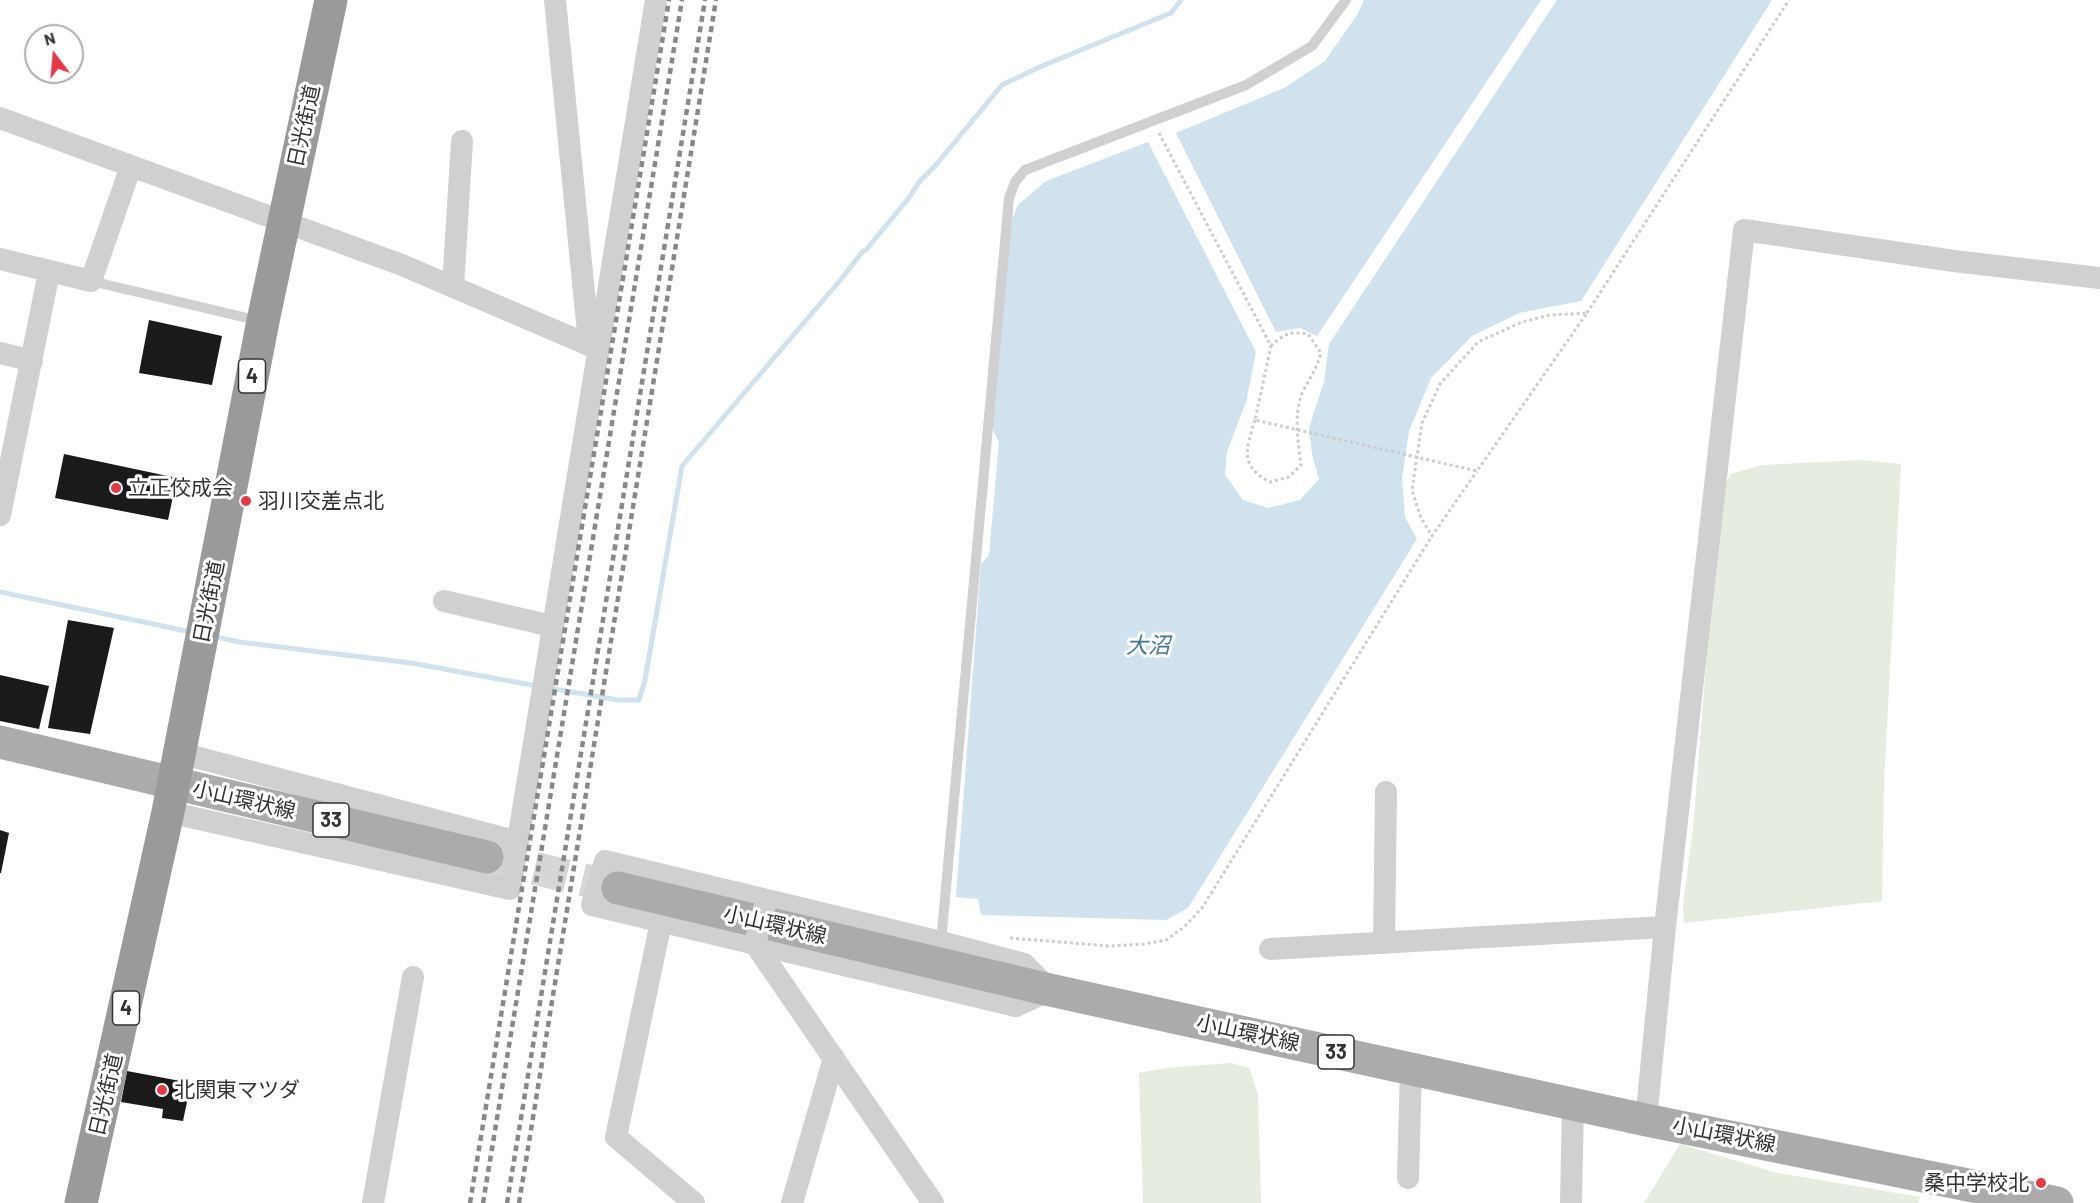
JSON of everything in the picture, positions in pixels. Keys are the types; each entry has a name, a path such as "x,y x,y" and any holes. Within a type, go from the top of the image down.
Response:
{"highway":[{"name":"日光街道","path":"81,1203 123,1023 174,783 263,321 331,0"}],"main road":[{"name":"小山環状線","path":"0,742 487,857"},
{"name":"小山環状線","path":"618,888 1050,990 1646,1120 2057,1203"}],"street":[{"path":"555,0 588,333 598,349"},
{"path":"174,783 510,889 656,0"},
{"path":"0,118 402,265 598,349"},
{"path":"453,287 462,141"},
{"path":"0,259 49,273 91,281 131,166"},
{"path":"1646,1120 1665,927 1744,230 1954,261 2100,278"},
{"path":"0,515 49,273"},
{"path":"0,353 32,361"},
{"path":"444,601 552,626"},
{"path":"174,783 518,842"},
{"path":"1384,943 1386,792"},
{"path":"605,861 941,942 1023,964 1050,990 1016,1006 592,905 605,861"},
{"path":"766,901 755,944 933,1203"},
{"path":"661,922 616,1137 694,1203"},
{"path":"1270,949 1665,927"},
{"path":"373,1203 413,977"},
{"path":"792,1203 834,1058"},
{"path":"1408,1178 1411,1069"},
{"path":"1571,1203 1573,1104"}],"lane":[{"path":"941,942 1008,198 1015,182 1025,170 1246,85 1312,46 1346,0"},
{"path":"91,281 263,321"}],"path":[{"path":"1006,937 1110,946 1166,940 1184,927 1202,908 1432,536 1587,313 1789,0"},
{"path":"1152,121 1270,346"},
{"path":"1432,536 1421,518 1412,490 1422,423 1440,384 1478,342 1522,322 1550,315 1587,313"},
{"path":"1296,332 1308,334 1321,353 1318,366 1303,391 1298,406 1297,429 1301,465 1289,477 1270,482 1255,474 1247,461 1249,441 1270,346 1283,334 1296,332"},
{"path":"1255,420 1477,471"}],"shaded area":[{"path":"1861,460 1901,464 1884,782 1882,901 1684,923 1683,904 1693,829 1717,526 1725,483 1731,474 1762,465"},
{"path":"1231,1063 1249,1068 1258,1094 1261,1203 1143,1203 1139,1073 1166,1068"},
{"path":"1680,1144 1778,1173 1920,1197 1918,1203 1644,1203"}],"water":[{"path":"1364,0 1541,0 1317,336 1300,328 1276,332 1176,133 1284,88 1325,61 1357,15"},
{"name":"大沼","path":"1557,0 1772,0 1581,301 1519,313 1472,336 1431,378 1409,431 1402,478 1405,517 1417,539 1188,908 1166,920 981,915 978,899 956,897 981,564 989,555 999,442 992,428 1006,233 1018,205 1046,181 1148,142 1256,352 1246,402 1227,452 1225,475 1243,500 1268,508 1300,500 1319,479 1312,454 1309,428 1324,382 1329,344"}],"building":[{"path":"149,320 222,336 212,385 139,373"},
{"name":"立正佼成会","path":"64,454 177,478 168,520 55,498"},
{"path":"68,620 114,628 90,734 48,728"},
{"path":"0,675 49,686 39,729 0,721"},
{"path":"0,830 9,833 1,873 0,873"},
{"path":"127,1071 191,1083 183,1121 162,1118 163,1109 121,1102"}],"waterway":[{"path":"549,688 618,700 639,700 645,680 682,466 866,250 920,181 1002,85 1042,66 1171,13 1181,0"},
{"path":"0,592 191,632"},
{"path":"212,636 239,642 411,663 537,686"}],"tunnel":[{"path":"487,857 618,888"}],"railway":[{"path":"470,1203 669,0"},
{"path":"483,1203 682,0"},
{"path":"507,1203 705,0"},
{"path":"519,1203 716,0"}],"place":[{"name":"立正佼成会","path":"116,488"},
{"name":"羽川交差点北","path":"246,501"},
{"name":"北関東マツダ","path":"162,1090"},
{"name":"桑中学校北","path":"2041,1183"}]}
